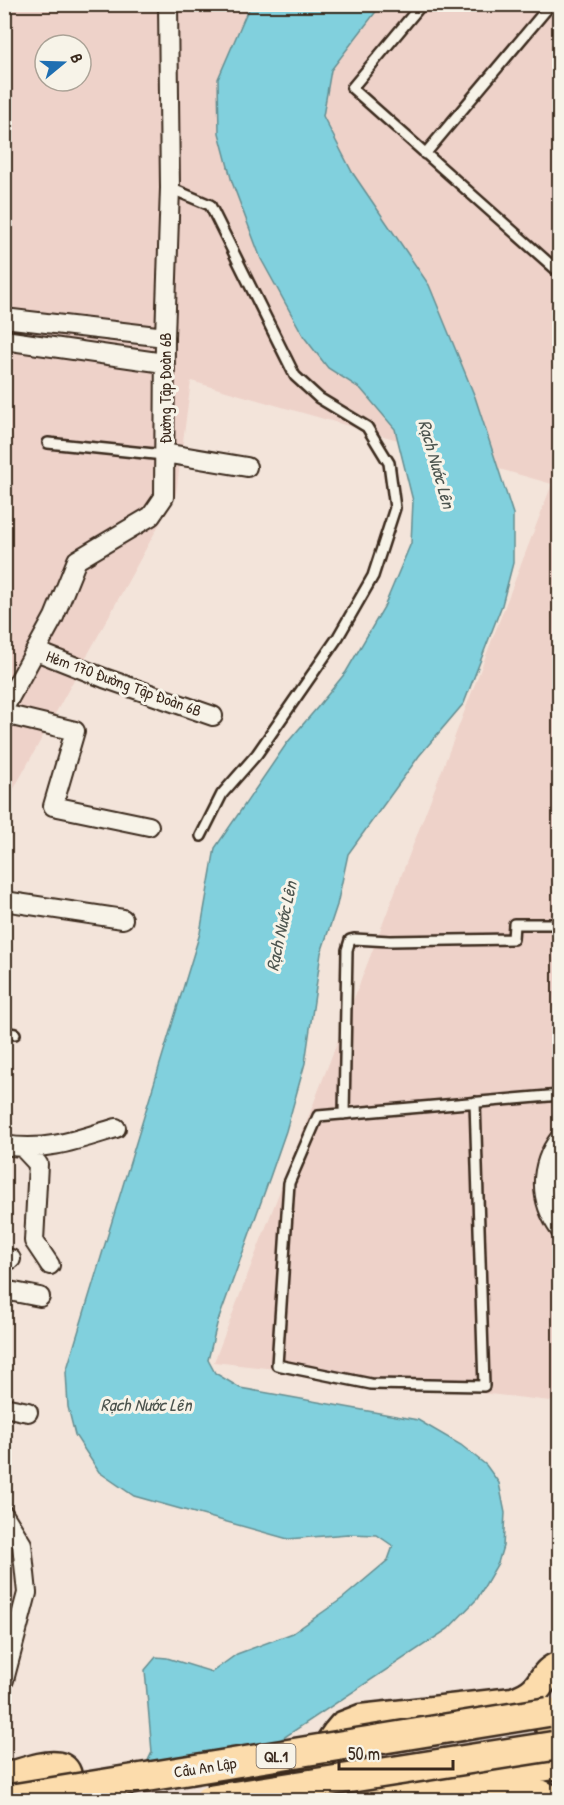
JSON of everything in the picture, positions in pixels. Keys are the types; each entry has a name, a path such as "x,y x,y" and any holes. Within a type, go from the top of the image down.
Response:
{"highway":[{"path":"294,1800 307,1776 342,1726 361,1719 513,1702 530,1694 552,1668 560,1666"},
{"path":"331,1800 556,1737"},
{"name":"Cầu An Lập","path":"4,1800 556,1737"},
{"name":"Cầu An Lập","path":"103,1800 556,1737"},
{"name":"Cầu An Lập","path":"209,1800 556,1737"},
{"path":"4,1778 50,1766 59,1766 65,1771 68,1780 62,1800"},
{"path":"462,1800 520,1790 531,1790 553,1800"}],"street":[{"name":"Đường Tập Đoàn 6B","path":"4,708 54,617 77,560 152,516 164,497 164,363 170,188 168,4"},
{"path":"4,318 165,337"},
{"path":"4,340 164,363"},
{"path":"164,454 247,467"},
{"name":"Hẻm 170 Đường Tập Đoàn 6B","path":"36,651 104,678 213,716"},
{"path":"4,714 75,731 53,806 148,826"},
{"path":"4,901 123,919"},
{"path":"4,1145 23,1148 62,1145 116,1128"},
{"path":"560,1138 553,1146 543,1176 546,1206 560,1230"},
{"path":"23,1148 38,1164 34,1241 50,1265"},
{"path":"4,1290 40,1297"},
{"path":"4,1407 28,1412"},
{"path":"4,1515 22,1544 27,1593 4,1680"}],"lane":[{"path":"422,4 352,88 560,273"},
{"path":"425,154 551,4"},
{"path":"170,188 210,205 295,375 319,398 367,427 389,463 394,508 373,576 338,637 257,754 222,794 201,836"},
{"path":"48,443 164,454"},
{"path":"344,1114 346,950 350,940 513,939 514,924 560,924"},
{"path":"4,1032 15,1034"},
{"path":"475,1102 484,1386 370,1384 277,1365 289,1183 318,1116 475,1102 560,1095"}],"shaded area":[{"path":"5,5 559,5 559,1402 214,1362 552,484 191,381 176,494 5,805"}],"water":[{"name":"Rạch Nước Lên","path":"252,5 381,5 331,70 323,116 352,172 429,285 475,397 513,514 513,563 502,605 464,703 419,756 348,854 337,905 321,953 305,1063 286,1131 217,1324 208,1360 215,1373 240,1388 418,1420 461,1445 486,1465 499,1483 505,1513 503,1546 498,1563 477,1599 448,1629 280,1740 230,1800 129,1800 152,1752 145,1670 156,1657 167,1658 212,1672 237,1654 293,1633 343,1598 388,1560 393,1546 377,1535 348,1534 288,1539 134,1496 99,1472 75,1435 68,1407 66,1372 200,933 215,848 287,743 346,672 384,607 411,543 413,501 395,429 361,389 328,368 304,337 261,259 232,182 219,133 218,79"}],"pier":[{"path":"277,1749 234,1800 126,1800 139,1772"}]}
